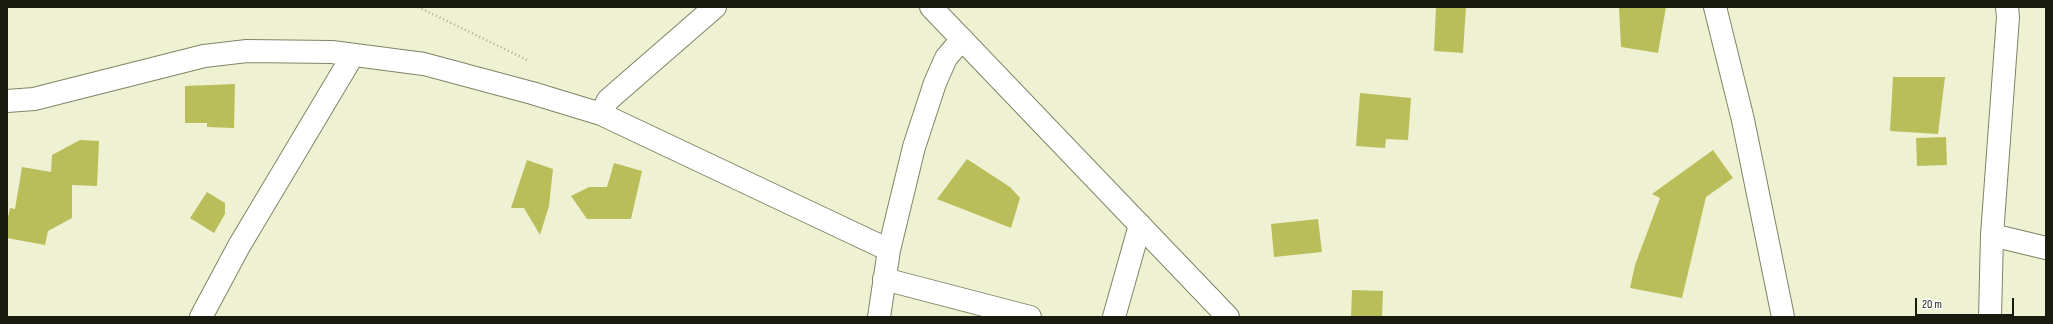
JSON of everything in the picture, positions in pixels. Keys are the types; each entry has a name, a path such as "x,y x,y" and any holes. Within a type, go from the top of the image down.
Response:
{"street":[{"path":"601,114 608,100 715,7"},
{"path":"931,7 1228,317"},
{"path":"1715,7 1743,120 1783,317"},
{"path":"1990,317 1992,235 2008,17 2007,7"},
{"path":"879,317 889,250 914,147 935,83 946,58 962,38"},
{"path":"7,101 34,99 204,56 247,51 332,52 424,64 532,93 601,114 889,250"},
{"path":"201,317 239,246 353,55"},
{"path":"1114,317 1140,225"},
{"path":"1992,235 2046,248"},
{"path":"884,279 1030,317"}],"path":[{"path":"418,7 531,62"}],"building":[{"path":"1436,7 1466,7 1463,53 1434,51"},
{"path":"1619,7 1666,7 1658,53 1621,47"},
{"path":"1893,77 1945,77 1938,134 1890,131"},
{"path":"235,84 234,128 207,127 207,123 185,123 185,86"},
{"path":"1360,93 1411,98 1408,140 1386,139 1385,148 1356,146"},
{"path":"1946,137 1947,165 1917,166 1916,138"},
{"path":"80,140 99,141 97,186 72,185 72,218 48,231 45,245 7,238 7,222 10,208 15,209 22,167 51,172 52,155"},
{"path":"1713,150 1733,178 1706,197 1682,298 1630,288 1635,265 1660,198 1652,194"},
{"path":"967,159 1010,187 1020,198 1011,228 937,199"},
{"path":"527,160 553,169 549,206 540,235 524,208 511,208"},
{"path":"614,163 642,171 631,219 587,219 571,196 589,187 607,187"},
{"path":"207,192 225,203 225,214 214,233 190,218"},
{"path":"1318,219 1322,252 1274,257 1271,224"},
{"path":"1352,290 1383,291 1382,317 1351,317"}]}
